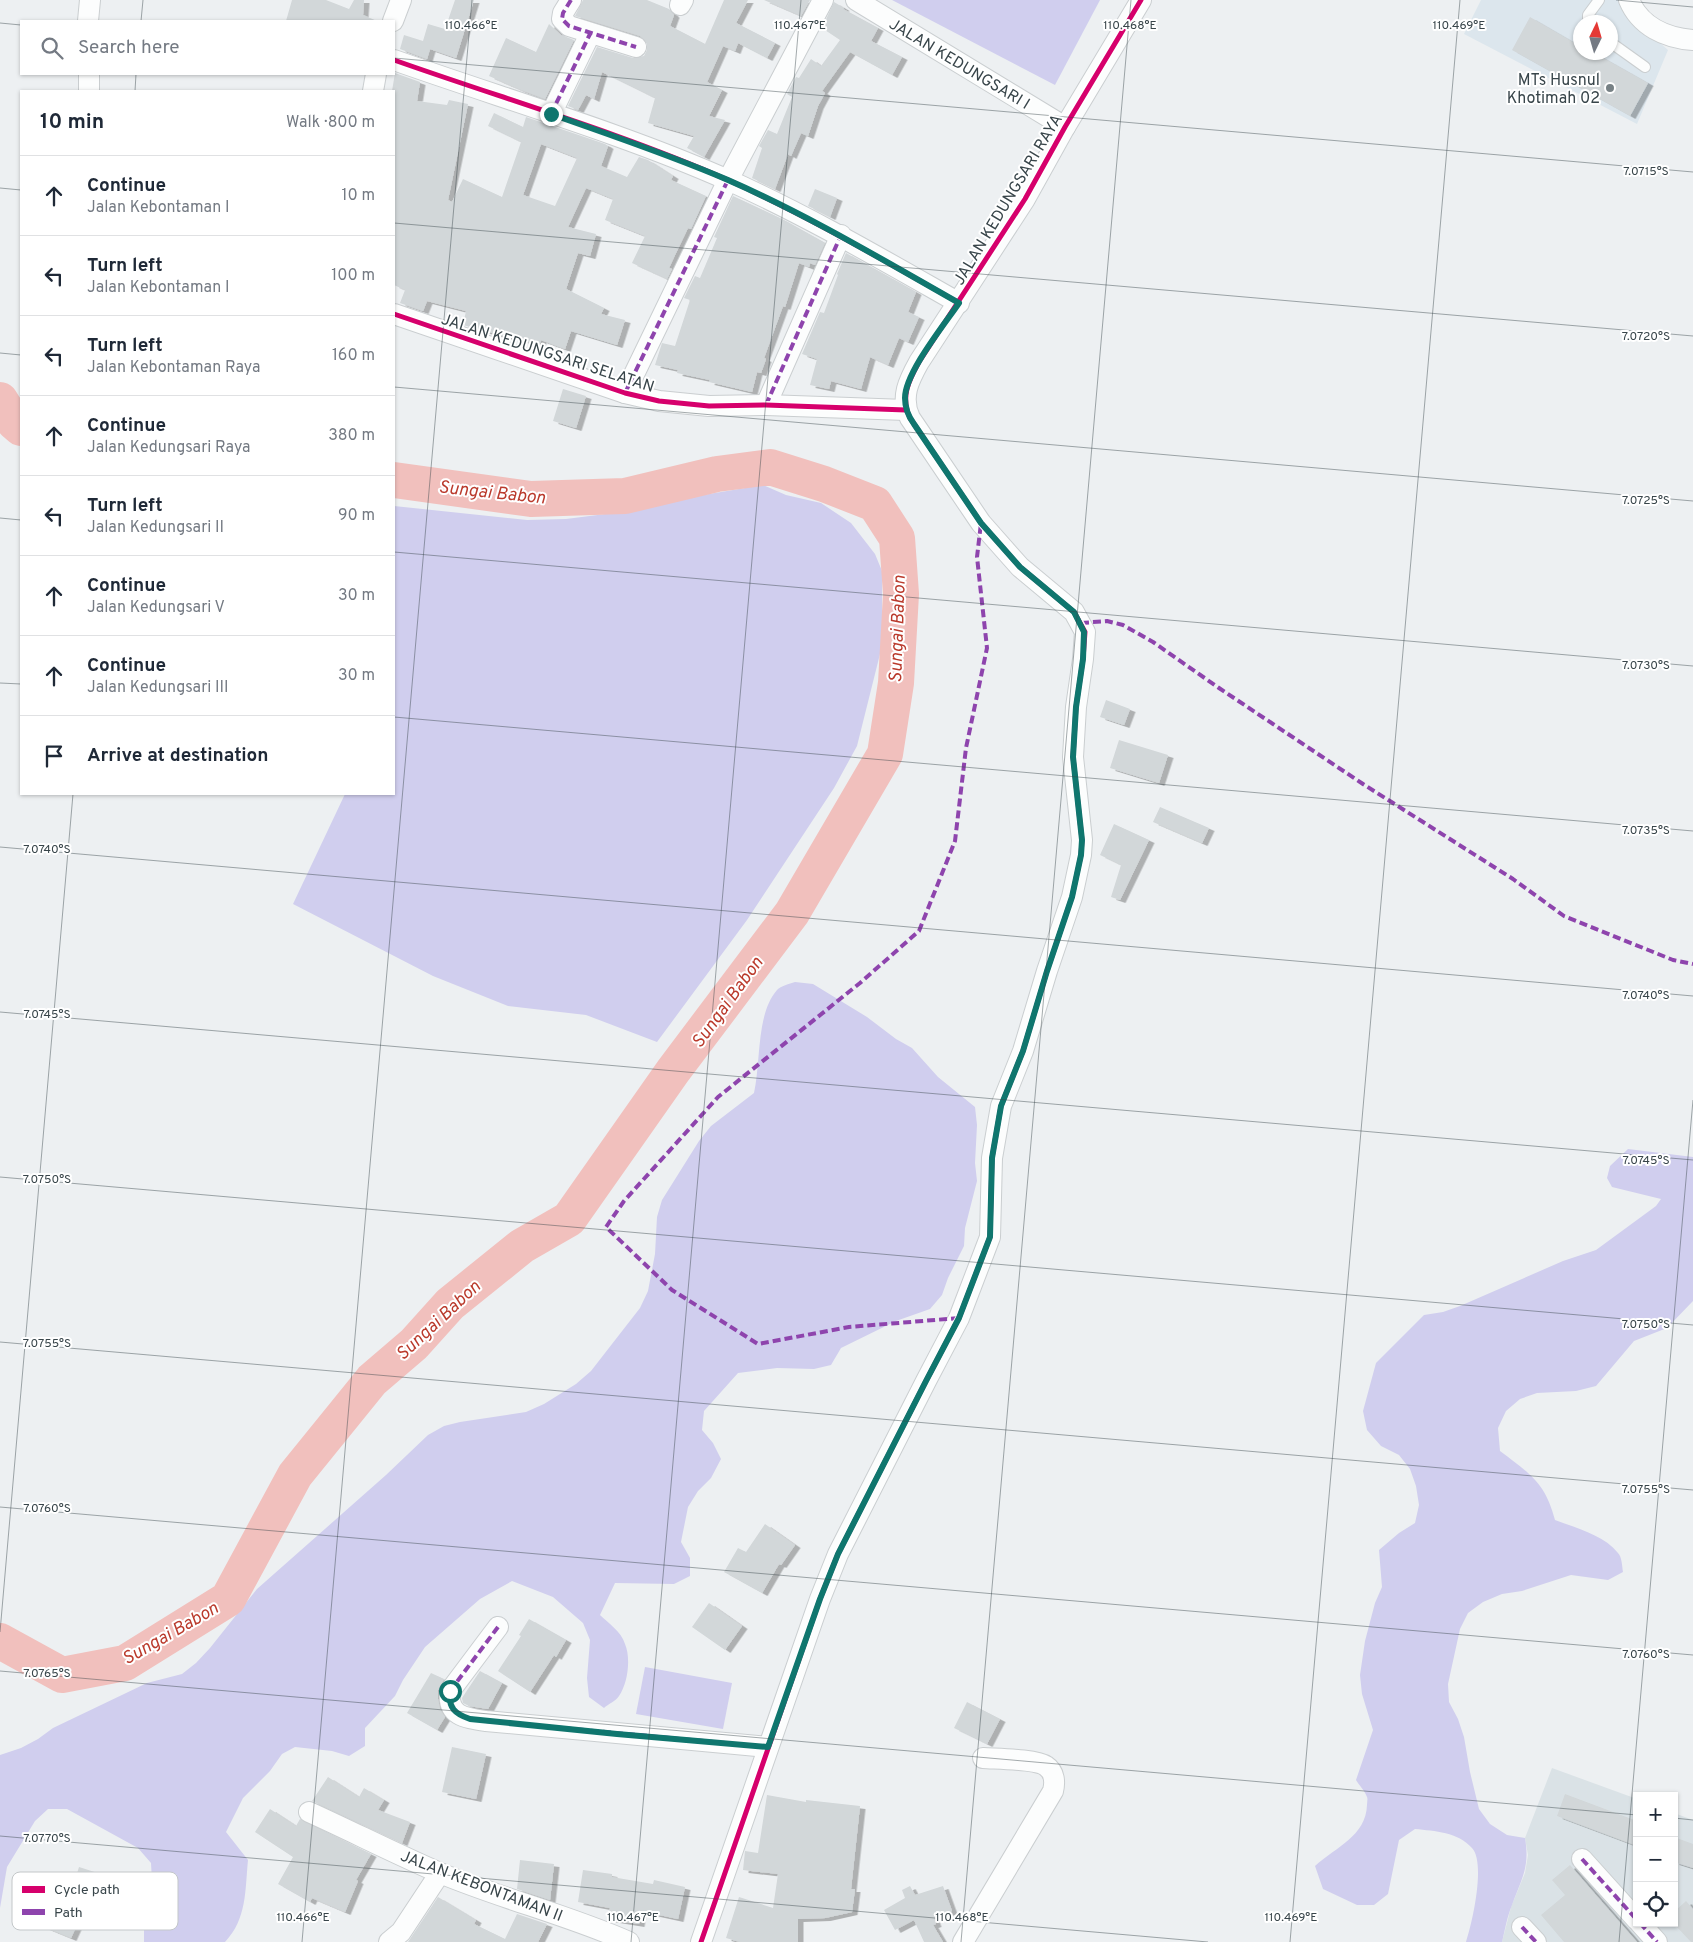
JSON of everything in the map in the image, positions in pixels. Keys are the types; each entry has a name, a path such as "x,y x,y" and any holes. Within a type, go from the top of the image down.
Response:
{"street":[{"path":"88,20 90,0"},
{"path":"393,20 400,0"},
{"path":"571,0 563,13 562,19 569,26 636,47"},
{"path":"625,392 728,180 823,0"},
{"name":"JALAN KEDUNGSARI I","path":"856,0 1065,127"},
{"name":"JALAN KEDUNGSARI RAYA","path":"906,410 905,398 908,383 919,362 1025,199 1065,127 1141,0"},
{"path":"1629,0 1635,13 1653,28 1667,36 1693,40"},
{"path":"551,114 590,34"},
{"path":"395,60 634,143 728,180 841,236 959,303"},
{"path":"89,75 89,90"},
{"path":"373,90 376,75"},
{"path":"766,405 841,236"},
{"name":"JALAN KEDUNGSARI SELATAN","path":"395,314 625,392 659,401 709,406 766,405 906,410"},
{"path":"701,1942 820,1599 838,1554 959,1318 990,1237 992,1158 1001,1106 1023,1051 1072,897 1081,855 1082,840 1073,757 1084,632 1074,612 1020,567 981,523 906,410"},
{"path":"498,1627 450,1691 452,1709 458,1715 486,1721 768,1747"},
{"path":"963,1942 1053,1791 1055,1781 1052,1773 1046,1766 1023,1761 983,1758"},
{"name":"JALAN KEBONTAMAN II","path":"309,1812 440,1873 526,1905 603,1930 629,1942"},
{"path":"1582,1859 1633,1916"},
{"path":"389,1942 401,1932 440,1873"},
{"path":"1644,1927 1657,1942"}],"lane":[{"path":"1588,15 1599,0"},
{"path":"1618,48 1645,67"}],"shaded area":[{"path":"892,0 1100,0 1055,85"},
{"name":"MTs Husnul Khotimah 02","path":"1481,0 1619,0 1627,14 1668,50 1637,124 1464,34"},
{"path":"763,485 786,495 821,503 851,523 875,554 882,571 882,646 857,746 834,788 747,920 657,1042 586,1015 508,1006 433,976 293,904 345,795 395,795 395,506 527,520 566,519 629,511 655,503"},
{"path":"795,982 813,984 867,1017 896,1039 912,1048 938,1077 975,1107 977,1125 975,1163 977,1181 965,1228 964,1246 942,1295 930,1309 896,1321 841,1348 831,1365 814,1369 777,1368 738,1373 704,1411 702,1430 713,1443 721,1459 711,1478 698,1491 688,1507 681,1542 690,1558 690,1576 674,1584 615,1583 600,1615 621,1635 627,1650 628,1663 625,1684 618,1698 604,1708 589,1697 587,1678 590,1640 583,1623 553,1597 512,1581 480,1599 425,1647 403,1680 395,1696 365,1728 365,1746 349,1756 332,1751 295,1747 282,1754 270,1771 243,1798 226,1832 248,1860 244,1904 237,1924 225,1942 144,1942 144,1930 178,1930 178,1872 152,1872 151,1863 138,1848 67,1809 48,1809 35,1821 7,1867 0,1908 0,1755 21,1748 53,1728 147,1683 182,1674 210,1648 257,1589 386,1475 428,1435 444,1426 460,1422 526,1412 544,1404 576,1384 591,1371 640,1308 648,1291 655,1254 657,1217 662,1200 699,1141 711,1126 754,1093 762,1025 770,1000 777,990"},
{"path":"1628,1149 1693,1157 1693,1301 1667,1328 1634,1341 1596,1386 1576,1391 1537,1393 1520,1399 1506,1411 1498,1428 1500,1451 1535,1480 1546,1496 1555,1520 1605,1541 1619,1555 1623,1572 1608,1580 1571,1575 1522,1591 1502,1594 1483,1602 1468,1613 1460,1629 1448,1684 1449,1702 1458,1719 1464,1737 1479,1809 1490,1824 1507,1835 1525,1838 1526,1848 1526,1865 1509,1914 1502,1942 1466,1942 1476,1894 1478,1866 1472,1848 1453,1835 1415,1829 1399,1840 1388,1894 1374,1905 1357,1905 1323,1889 1315,1866 1356,1833 1365,1816 1367,1798 1356,1780 1373,1730 1362,1694 1360,1675 1365,1641 1375,1603 1382,1587 1379,1550 1399,1533 1415,1523 1419,1505 1416,1486 1410,1469 1399,1455 1381,1446 1367,1430 1363,1411 1376,1363 1424,1315 1443,1312 1460,1306 1563,1261 1596,1250 1656,1206 1661,1199 1612,1187 1607,1178 1610,1166"},
{"path":"645,1667 732,1683 723,1729 636,1714"},
{"path":"1552,1768 1633,1798 1633,1927 1678,1927 1678,1814 1693,1820 1693,1942 1502,1942 1511,1907 1525,1873 1528,1855 1525,1838"}],"building":[{"path":"292,0 326,0 349,9 354,0 364,0 363,15 375,20 286,20"},
{"path":"455,0 474,0 456,58 430,49 427,59 400,49 404,35 423,41 428,24 445,29"},
{"path":"583,0 647,0 669,9 674,15 670,26 705,44 724,0 748,0 736,23 775,43 767,58 738,43 735,51 723,46 707,82 722,90 709,116 725,120 704,157 687,148 694,136 648,123 655,98 602,72 594,99 586,95 578,110 568,106 597,47 633,58 644,56 647,50 647,44 640,36 575,16"},
{"path":"764,0 810,0 801,16"},
{"path":"834,2 878,28 871,41 902,57 892,75 850,52 822,91 825,93 818,106 808,136 801,133 791,156 788,154 775,189 752,178 762,148 759,146 768,130 777,134 792,97 787,94 796,77 799,78 811,59 821,66 840,40 822,28"},
{"path":"1530,17 1573,42 1573,60 1607,60 1648,83 1630,116 1512,50"},
{"path":"549,24 561,35 574,40 545,99 489,76 506,38 536,52"},
{"path":"395,73 420,82 417,101 447,105 449,100 468,104 448,200 452,202 463,179 502,197 521,142 488,126 494,113 523,127 526,117 605,144 608,146 601,166 627,177 639,157 648,160 673,176 671,180 706,196 691,229 688,228 675,255 669,268 672,269 667,279 632,263 645,236 605,220 613,199 586,188 568,227 596,234 590,256 578,253 566,289 604,308 601,314 625,320 617,345 571,331 565,349 541,340 539,346 508,335 507,337 463,325 466,311 427,301 423,311 400,303 405,290 395,285 395,90 392,90","holes":["541,144 577,158 555,206 523,195"]},
{"path":"815,189 837,198 830,217 808,206"},
{"path":"733,196 782,219 825,243 815,265 810,263 809,267 799,263 785,307 783,306 764,358 766,359 761,373 757,372 752,392 709,382 710,380 677,373 678,370 655,365 662,343 675,346 690,300 684,298 695,276 700,278 717,238 714,237"},
{"path":"846,253 916,292 908,312 919,317 908,342 899,338 888,365 870,357 861,389 831,381 829,389 810,385 817,359 802,354 820,312 824,313"},
{"path":"563,389 586,396 576,428 553,421"},
{"path":"1106,700 1130,709 1124,725 1100,717"},
{"path":"1119,740 1168,755 1159,783 1110,768"},
{"path":"1160,807 1209,828 1202,843 1153,822"},
{"path":"1114,824 1149,840 1120,900 1111,897 1121,865 1100,855"},
{"path":"765,1524 795,1545 781,1565 779,1564 762,1593 724,1572 738,1548 746,1552"},
{"path":"709,1603 742,1626 725,1650 692,1627"},
{"path":"529,1619 566,1640 530,1692 498,1671 521,1636 519,1635"},
{"path":"480,1671 502,1683 488,1709 469,1706 463,1703 462,1698"},
{"path":"431,1673 444,1679 438,1690 438,1699 440,1709 445,1717 437,1730 407,1713"},
{"path":"967,1702 1000,1719 987,1744 954,1728"},
{"path":"452,1747 486,1754 476,1799 442,1792"},
{"path":"328,1777 359,1797 364,1788 384,1800 378,1810 410,1822 402,1843 312,1801"},
{"path":"1565,1794 1633,1820 1633,1844 1557,1816"},
{"path":"767,1795 806,1802 806,1800 860,1806 851,1889 855,1889 852,1912 825,1918 798,1919 798,1942 740,1942 726,1938 739,1897 773,1908 778,1874 743,1870 745,1851 758,1853"},
{"path":"270,1809 296,1826 300,1819 371,1854 356,1880 358,1881 345,1912 312,1898 310,1902 278,1884 293,1857 255,1832"},
{"path":"1678,1838 1693,1844 1693,1868 1678,1863"},
{"path":"520,1860 554,1864 550,1900 517,1889"},
{"path":"1570,1865 1637,1942 1564,1942 1541,1915 1565,1895 1552,1880"},
{"path":"79,1867 95,1872 77,1872"},
{"path":"583,1870 612,1874 612,1877 653,1884 654,1880 685,1887 678,1919 641,1911 639,1924 608,1919 610,1908 578,1902"},
{"path":"910,1886 915,1895 943,1886 952,1911 934,1918 936,1924 933,1925 943,1942 924,1942 914,1920 895,1930 884,1910 905,1898 902,1890"},
{"path":"438,1897 476,1920 474,1924 505,1939 517,1914 547,1924 538,1942 408,1942"},
{"path":"1686,1901 1693,1909 1693,1942 1677,1927 1678,1908"},
{"path":"52,1930 75,1930 71,1938"}],"waterway":[{"name":"Sungai Babon","path":"0,400 14,422 20,427"},
{"name":"Sungai Babon","path":"0,1641 62,1675 125,1663 228,1599 295,1475 372,1380 414,1344 450,1304 522,1246 569,1219 673,1071 792,913 885,754 896,683 901,594 897,538 875,504 824,484 770,467 717,474 625,496 531,499 395,480"}],"marked path":[{"path":"571,0 563,13 562,19 569,26 636,47"},
{"path":"551,114 590,34"},
{"path":"625,393 728,180"},
{"path":"766,405 841,235"},
{"path":"959,1318 849,1327 758,1344 672,1290 606,1227 624,1201 718,1097 860,983 919,931 955,841 966,748 987,648 977,557 981,523"},
{"path":"1081,623 1107,621 1123,625 1153,642 1363,784 1513,879 1564,916 1673,960 1693,964"},
{"path":"498,1627 450,1691 451,1706 465,1717 486,1721 768,1747"},
{"path":"1582,1859 1633,1916"},
{"path":"1522,1927 1536,1942"},
{"path":"1644,1927 1657,1942"}],"cycle path":[{"path":"701,1942 820,1599 838,1554 959,1318 990,1237 992,1158 1001,1106 1023,1051 1072,897 1081,855 1082,840 1073,757 1076,707 1085,632 1074,612 1020,567 981,523 910,418 906,403 907,389 919,362 1025,199 1065,127 1141,0"},
{"path":"395,60 647,147 728,180 816,223 959,303"},
{"path":"395,314 625,393 659,401 709,406 766,405 906,410"}],"place":[{"name":"MTs Husnul Khotimah 02","path":"1610,88"}],"route":[{"path":"450,1691 449,1698 452,1709 458,1715 470,1719 768,1747 820,1599 838,1554 959,1318 990,1237 992,1158 1001,1106 1023,1051 1072,897 1081,855 1082,840 1073,757 1076,707 1083,659 1084,632 1081,623 1074,612 1020,567 981,523 906,410 905,398 908,383 919,362 959,303 841,236 728,180 634,143 551,114"}]}
